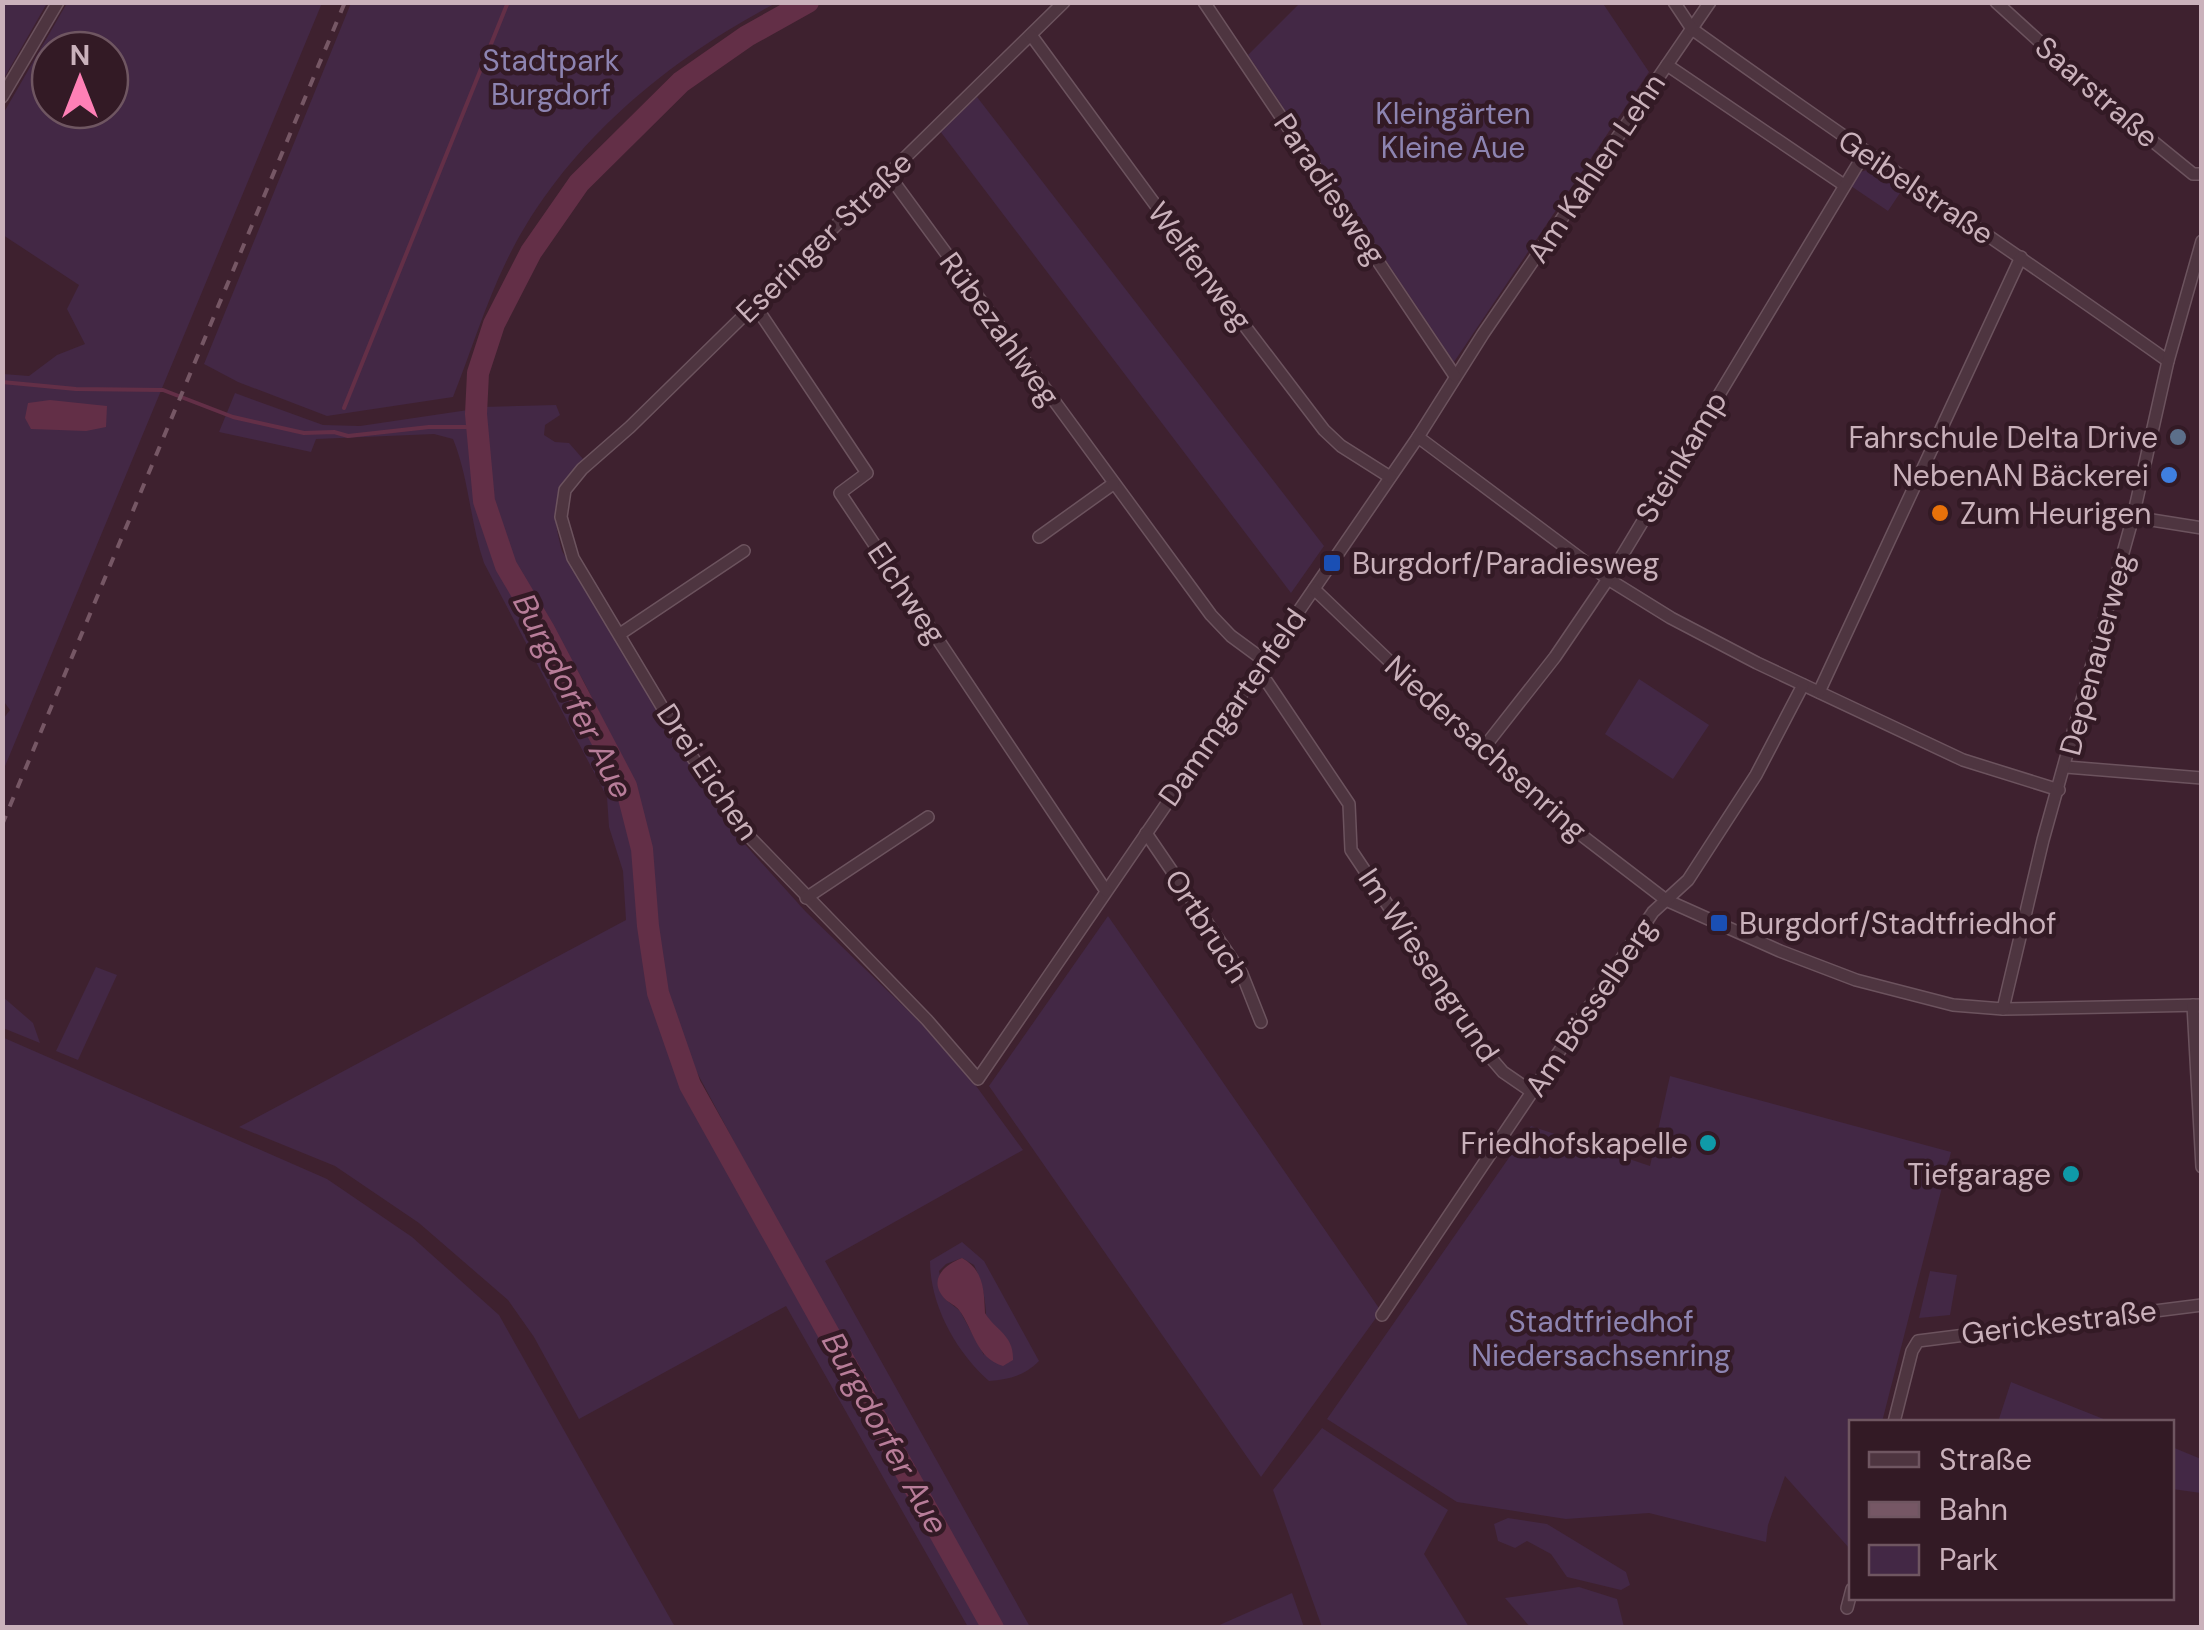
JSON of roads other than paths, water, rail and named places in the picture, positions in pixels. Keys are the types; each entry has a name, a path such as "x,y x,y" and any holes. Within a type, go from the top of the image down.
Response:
{"street":[{"path":"2,97 58,2"},
{"name":"Eseringer Straße","path":"582,469 630,427 1064,2"},
{"name":"Paradiesweg","path":"1204,2 1455,376"},
{"name":"Geibelstraße","path":"1674,2 1692,29 1864,154 2021,257 2168,361"},
{"name":"Am Kahlen Lehn","path":"1483,334 1710,2"},
{"name":"Saarstraße","path":"1996,2 2118,112 2194,174 2202,174"},
{"name":"Welfenweg","path":"1031,35 1324,430 1341,446 1390,477"},
{"name":"Geibelstraße","path":"1667,65 1844,185"},
{"name":"Steinkamp","path":"1482,750 1555,657 1608,579 1864,154"},
{"name":"Rübezahlweg","path":"888,174 1211,615 1231,636 1265,661"},
{"name":"Depenauerweg","path":"2004,1009 2043,840 2133,517 2168,361 2202,241"},
{"path":"1819,692 2021,257"},
{"name":"Elchweg","path":"754,304 867,473 840,492 1106,891"},
{"name":"Dammgartenfeld","path":"978,1078 1257,674 1483,334"},
{"path":"1418,436 1608,579 1671,618 1962,760 2059,790"},
{"name":"Drei Eichen","path":"582,469 565,490 561,517 573,558 689,752 738,826 928,1020 978,1078"},
{"path":"1039,537 1112,484"},
{"path":"2133,517 2202,528"},
{"path":"620,634 744,551"},
{"name":"Niedersachsenring","path":"1314,589 1482,750 1576,831 1666,900 1856,980 1952,1005 2004,1009 2198,1005"},
{"name":"Im Wiesengrund","path":"1257,674 1349,804 1351,850 1380,897 1484,1051 1503,1072 1532,1092"},
{"path":"1666,900 1688,880 1756,775 1803,685"},
{"path":"2066,767 2202,778"},
{"path":"806,898 928,817"},
{"name":"Ortbruch","path":"1146,833 1242,974 1261,1022"},
{"name":"Am Bösselberg","path":"1382,1315 1654,912 1666,900"},
{"path":"2198,1005 2202,1166"},
{"name":"Gerickestraße","path":"1895,1420 1918,1341 2202,1305"},
{"path":"1846,1608 1849,1598"}],"waterway":[{"path":"344,408 508,2"},
{"name":"Burgdorfer Aue","path":"808,2 747,36 681,82 579,183 531,252 494,324 478,373 476,414 484,501 506,566 626,786 642,849 658,993 690,1085 993,1628"},
{"path":"2,382 76,389 163,390 233,417 304,433 334,432 348,436 429,427 478,427"}],"railway":[{"path":"2,825 345,2"}],"place":[{"name":"Fahrschule Delta Drive","path":"2178,437"},
{"name":"NebenAN Bäckerei","path":"2169,475"},
{"name":"Zum Heurigen","path":"1940,513"},
{"name":"Burgdorf/Paradiesweg","path":"1332,563"},
{"name":"Burgdorf/Stadtfriedhof","path":"1719,923"},
{"name":"Friedhofskapelle","path":"1708,1143"},
{"name":"Tiefgarage","path":"2071,1174"}],"park label":[{"name":"Stadtpark Burgdorf","path":"551,77"},
{"name":"Kleingärten Kleine Aue","path":"1453,130"},
{"name":"Stadtfriedhof Niedersachsenring","path":"1601,1338"}]}
